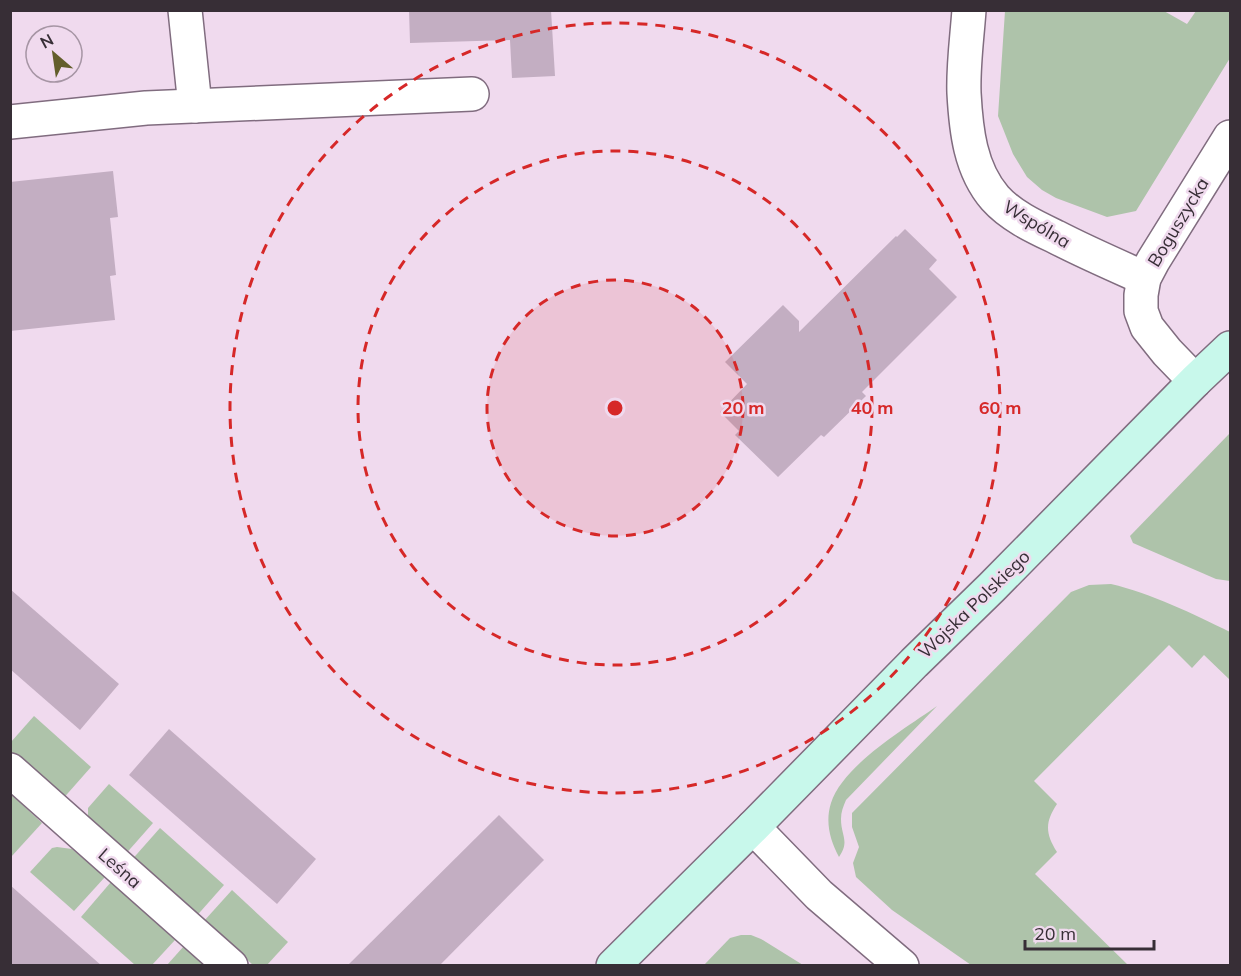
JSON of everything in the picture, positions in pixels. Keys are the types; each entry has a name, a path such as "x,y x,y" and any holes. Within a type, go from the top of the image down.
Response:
{"main road":[{"name":"Wojska Polskiego","path":"613,966 1230,348"}],"street":[{"path":"185,10 195,106"},
{"name":"Wspólna","path":"969,10 964,91 966,123 972,155 994,197 1007,210 1035,227 1144,278"},
{"path":"10,122 146,108 472,94"},
{"name":"Boguszycka","path":"1144,278 1230,137"},
{"path":"1144,278 1141,295 1142,311 1147,327 1195,381"},
{"name":"Leśna","path":"10,770 231,966"},
{"path":"753,827 819,895 902,966"}],"green space":[{"path":"1005,11 1164,11 1187,24 1196,11 1230,11 1230,58 1136,211 1107,217 1056,198 1027,177 1013,154 998,116"},
{"path":"1230,433 1230,581 1216,579 1133,543 1130,536"},
{"path":"1111,584 1156,598 1230,632 1230,680 1204,655 1192,668 1169,645 1034,781 1057,804 1050,816 1048,828 1050,839 1057,852 1035,874 1128,965 971,965 892,910 856,877 853,863 859,847 852,827 852,813 1071,592 1089,585"},
{"path":"937,706 846,800 841,816 844,847 839,857 833,844 829,824 829,810 838,789 848,775 877,748"},
{"path":"34,716 91,767 61,801 11,757 11,742"},
{"path":"109,784 153,823 123,857 88,821 88,808"},
{"path":"11,794 42,823 10,857"},
{"path":"160,828 224,885 193,920 129,863"},
{"path":"52,848 72,849 105,877 74,911 30,872"},
{"path":"111,882 175,940 152,965 135,965 81,917"},
{"path":"232,890 288,942 267,965 253,965 204,921"},
{"path":"751,935 761,939 803,965 704,965 730,938"},
{"path":"184,946 205,965 167,965"}],"building":[{"path":"409,10 551,10 555,76 512,78 510,40 410,43"},
{"path":"113,171 118,217 110,218 116,275 110,276 115,320 10,331 10,182"},
{"path":"905,229 937,260 929,269 957,297 862,392 866,396 778,477 735,435 739,431 720,412 747,384 725,362 783,305 799,321 799,332"},
{"path":"10,589 119,684 80,730 10,669"},
{"path":"169,729 316,859 277,904 129,775"},
{"path":"499,815 544,860 439,966 347,966"},
{"path":"10,885 102,966 10,966"}]}
